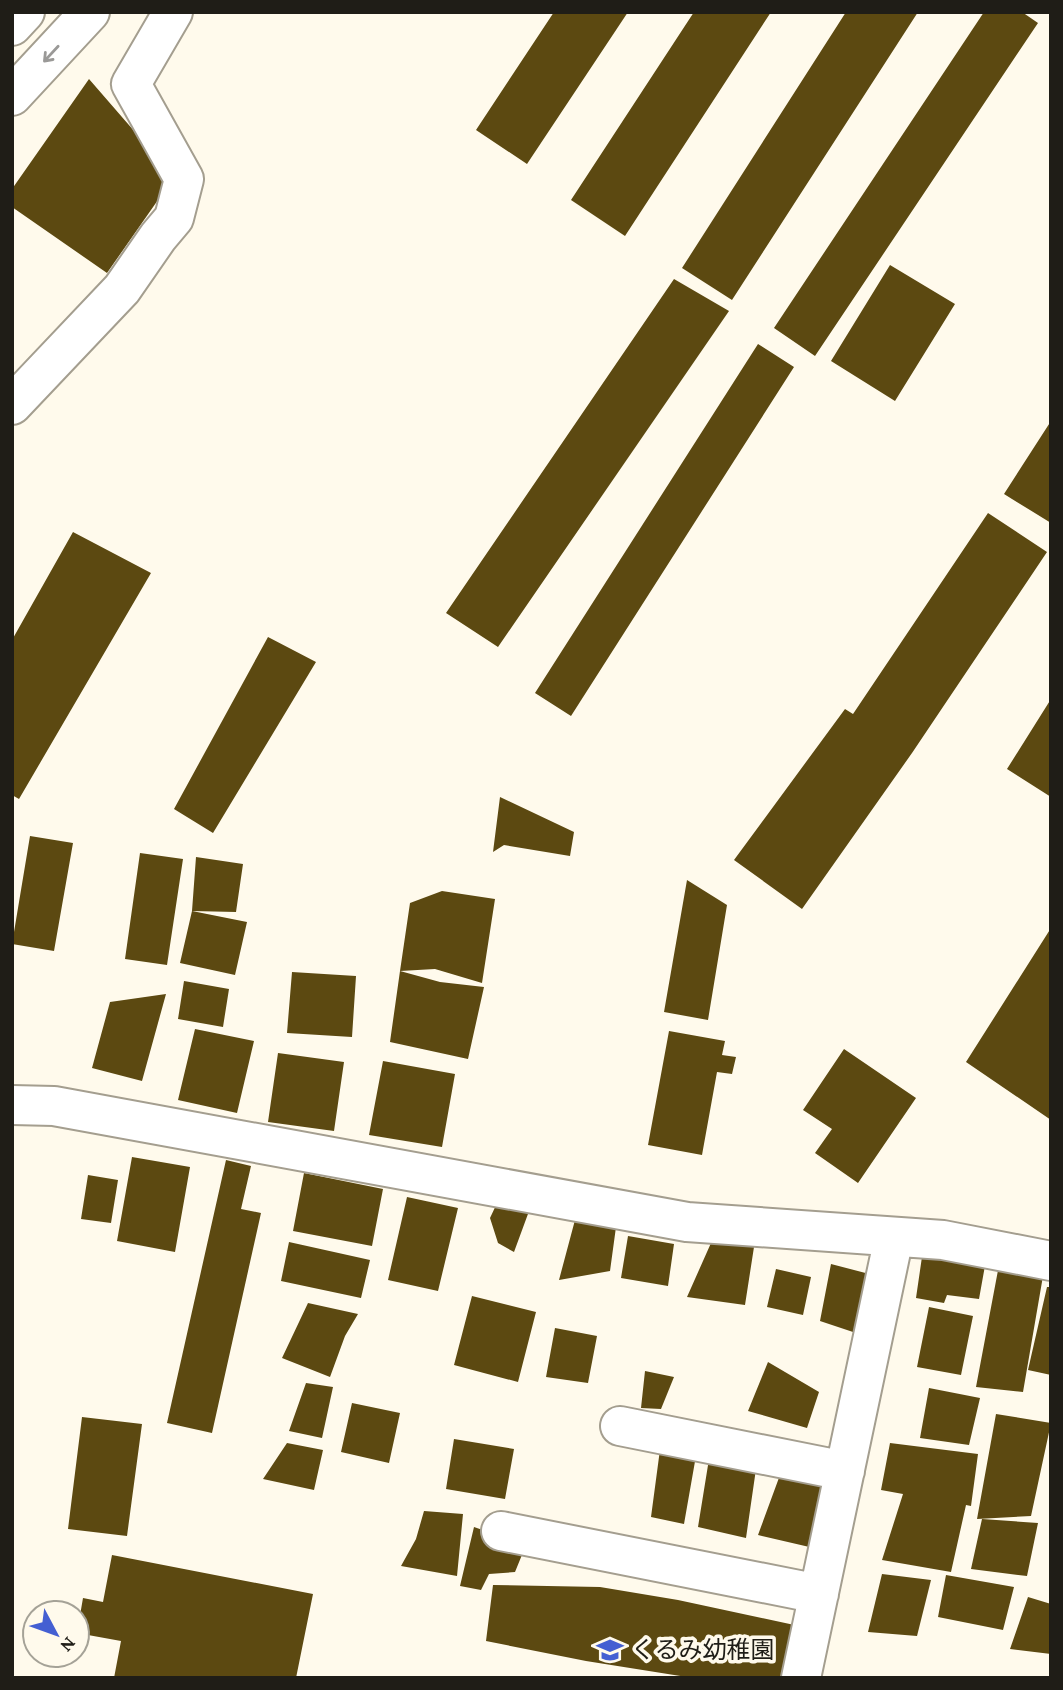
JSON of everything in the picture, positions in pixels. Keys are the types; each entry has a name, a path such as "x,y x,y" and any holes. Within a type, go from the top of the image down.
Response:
{"street":[{"path":"12,26 25,12"},
{"path":"12,96 90,12"},
{"path":"12,405 122,289 174,218 184,179 131,84 173,12"},
{"path":"12,1105 54,1106 687,1222 943,1240 1051,1261"},
{"path":"801,1678 894,1237"},
{"path":"620,1426 845,1471"},
{"path":"501,1531 819,1594"}],"building":[{"path":"554,12 628,12 527,164 476,130"},
{"path":"694,12 771,12 625,236 571,200"},
{"path":"846,12 918,12 732,300 682,268"},
{"path":"984,12 1022,12 1038,23 815,356 774,328"},
{"path":"89,79 174,177 107,273 12,207 12,189"},
{"path":"890,265 955,304 895,401 831,361"},
{"path":"674,279 729,311 498,647 446,613"},
{"path":"758,344 794,367 571,716 535,693"},
{"path":"1051,421 1051,523 1004,494"},
{"path":"988,513 1047,552 912,753 802,909 734,860 845,709 853,714"},
{"path":"73,532 151,573 19,799 12,795 12,640"},
{"path":"268,637 316,662 213,833 174,809"},
{"path":"1051,699 1051,797 1007,769"},
{"path":"500,797 574,832 570,856 504,845 493,852"},
{"path":"30,836 73,843 54,951 12,944"},
{"path":"140,853 183,859 167,965 125,959"},
{"path":"196,857 243,864 236,912 192,911"},
{"path":"687,880 727,905 708,1020 664,1012"},
{"path":"442,891 495,899 482,983 435,969 400,971 410,903"},
{"path":"192,911 247,922 235,975 180,963"},
{"path":"1051,928 1051,1120 966,1062"},
{"path":"400,971 440,982 484,987 468,1059 390,1042"},
{"path":"292,972 356,976 352,1037 287,1033"},
{"path":"184,981 229,989 223,1027 178,1019"},
{"path":"166,994 142,1081 92,1068 110,1002"},
{"path":"195,1029 254,1041 237,1113 178,1100"},
{"path":"669,1031 725,1041 722,1055 736,1057 732,1074 717,1072 702,1155 648,1145"},
{"path":"844,1049 916,1098 858,1183 815,1153 832,1129 803,1110"},
{"path":"278,1053 344,1062 334,1131 268,1122"},
{"path":"383,1061 455,1074 442,1147 369,1135"},
{"path":"132,1157 190,1167 175,1252 117,1241"},
{"path":"226,1160 251,1166 241,1209 261,1213 212,1433 167,1423"},
{"path":"304,1173 383,1189 372,1246 293,1231"},
{"path":"88,1175 118,1180 111,1223 81,1219"},
{"path":"407,1197 458,1208 438,1291 388,1280"},
{"path":"498,1201 532,1203 514,1252 498,1243 490,1218"},
{"path":"575,1220 616,1227 610,1271 559,1280"},
{"path":"628,1236 674,1244 668,1286 621,1278"},
{"path":"289,1242 370,1260 361,1298 281,1281"},
{"path":"711,1243 754,1247 745,1305 687,1297"},
{"path":"923,1250 986,1260 979,1299 947,1295 944,1303 916,1298"},
{"path":"831,1264 877,1276 865,1336 820,1321"},
{"path":"999,1265 1043,1276 1023,1392 976,1387"},
{"path":"776,1269 811,1277 803,1315 767,1307"},
{"path":"1047,1287 1051,1287 1051,1375 1028,1370"},
{"path":"472,1296 536,1312 518,1382 454,1365"},
{"path":"308,1303 358,1314 345,1336 330,1377 282,1358"},
{"path":"929,1307 973,1316 961,1375 917,1367"},
{"path":"555,1328 597,1336 588,1383 546,1377"},
{"path":"768,1362 819,1392 807,1428 748,1411"},
{"path":"645,1371 674,1377 661,1409 641,1408"},
{"path":"306,1383 333,1387 322,1438 289,1431"},
{"path":"929,1388 980,1398 969,1445 920,1438"},
{"path":"352,1403 400,1413 389,1463 341,1452"},
{"path":"996,1414 1051,1423 1031,1516 977,1519"},
{"path":"82,1417 142,1424 127,1536 68,1529"},
{"path":"454,1439 514,1449 505,1499 446,1489"},
{"path":"661,1442 697,1450 684,1524 651,1517"},
{"path":"287,1443 323,1450 314,1490 263,1479"},
{"path":"890,1443 978,1454 971,1506 966,1505 951,1572 882,1560 903,1494 881,1490"},
{"path":"709,1459 756,1469 746,1538 698,1527"},
{"path":"780,1475 843,1480 818,1549 758,1535"},
{"path":"424,1511 463,1514 457,1576 401,1566 416,1539"},
{"path":"982,1519 1038,1523 1027,1576 971,1569"},
{"path":"474,1527 526,1545 515,1572 489,1574 481,1590 460,1586"},
{"path":"112,1555 313,1594 296,1678 114,1678 121,1641 91,1636 91,1600 103,1602"},
{"path":"882,1574 931,1580 917,1636 868,1632"},
{"path":"946,1575 1014,1587 1003,1630 938,1617"},
{"path":"493,1585 600,1587 678,1600 799,1626 786,1678 693,1678 486,1641"},
{"path":"1028,1597 1051,1604 1051,1654 1010,1649"}],"place":[{"name":"くるみ幼稚園","path":"610,1650"}]}
